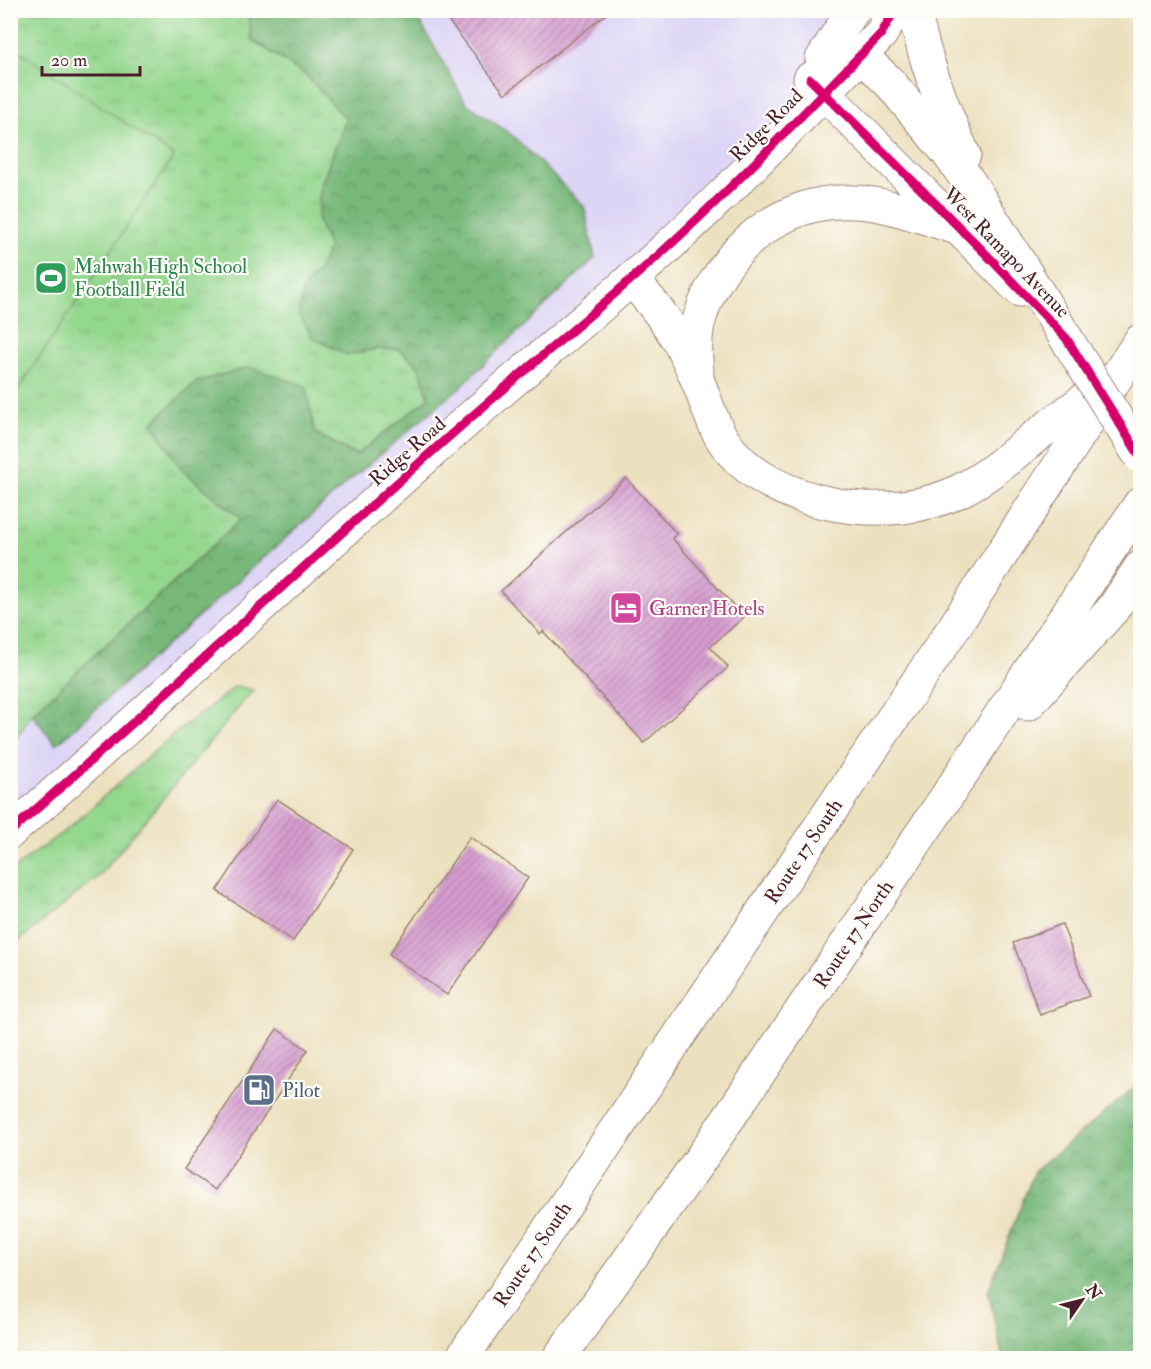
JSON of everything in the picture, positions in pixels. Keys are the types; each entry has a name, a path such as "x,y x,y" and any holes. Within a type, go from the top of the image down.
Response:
{"main road":[{"path":"817,86 846,49 853,10"},
{"path":"846,49 881,34 895,10"},
{"path":"914,10 923,51 954,133 1004,237"},
{"path":"846,49 873,66 907,101 948,153 1004,237 1066,338"},
{"name":"Ridge Road","path":"10,832 418,464 631,279 759,159 817,86"},
{"name":"West Ramapo Avenue","path":"817,86 961,229 1066,338 1140,456"},
{"path":"698,380 696,338 699,318 708,296 729,260 758,232 776,220 813,206 854,202 901,210 961,229"},
{"path":"631,279 668,322 679,340 698,380 714,425 738,459 754,474 774,485 817,501 841,506 918,504 961,491 1005,462 1120,372 1140,319"},
{"name":"Route 17 South","path":"462,1359 948,635 1140,341"},
{"name":"Route 17 North","path":"559,1359 702,1157 947,796 1140,504"},
{"path":"947,796 1113,609 1140,568"}],"shaded area":[{"path":"11,11 853,11 759,159 11,831"}],"green space":[{"path":"11,11 247,11 252,40 306,75 346,119 320,188 318,221 329,248 319,269 303,288 347,355 377,349 399,349 419,367 430,398 356,455 315,433 181,469 241,519 32,714 11,746"},
{"path":"247,11 414,11 466,103 513,136 584,206 595,258 458,389 348,482 56,745 32,714 241,519 181,469 152,423 196,382 249,367 306,386 315,433 356,455 429,398 419,367 399,349 377,349 347,355 313,338 299,315 303,288 319,269 329,248 318,221 320,188 346,119 306,75 252,40"},
{"name":"Mahwah High School Football Field","path":"11,46 174,156 11,400"},
{"path":"236,686 253,690 99,876 11,947 11,871 72,825 168,739"},
{"path":"1140,1083 1140,1358 1003,1358 988,1291 1034,1172"}],"building":[{"path":"440,10 611,10 505,94"},
{"name":"Garner Hotels","path":"626,478 677,534 672,538 744,617 710,647 728,667 644,743 543,631 540,634 501,591"},
{"path":"277,799 353,849 293,941 217,891"},
{"path":"470,837 528,878 447,995 389,954"},
{"path":"1062,924 1089,996 1040,1015 1013,943"},
{"path":"277,1029 308,1050 215,1190 184,1169"}],"cycle path":[{"path":"10,832 446,439 690,226 881,34 895,10"},
{"path":"810,79 984,252 1066,338 1140,456"}],"place":[{"name":"Mahwah High School Football Field","path":"51,278"},
{"name":"Garner Hotels","path":"626,608"},
{"name":"Pilot","path":"259,1090"}]}
